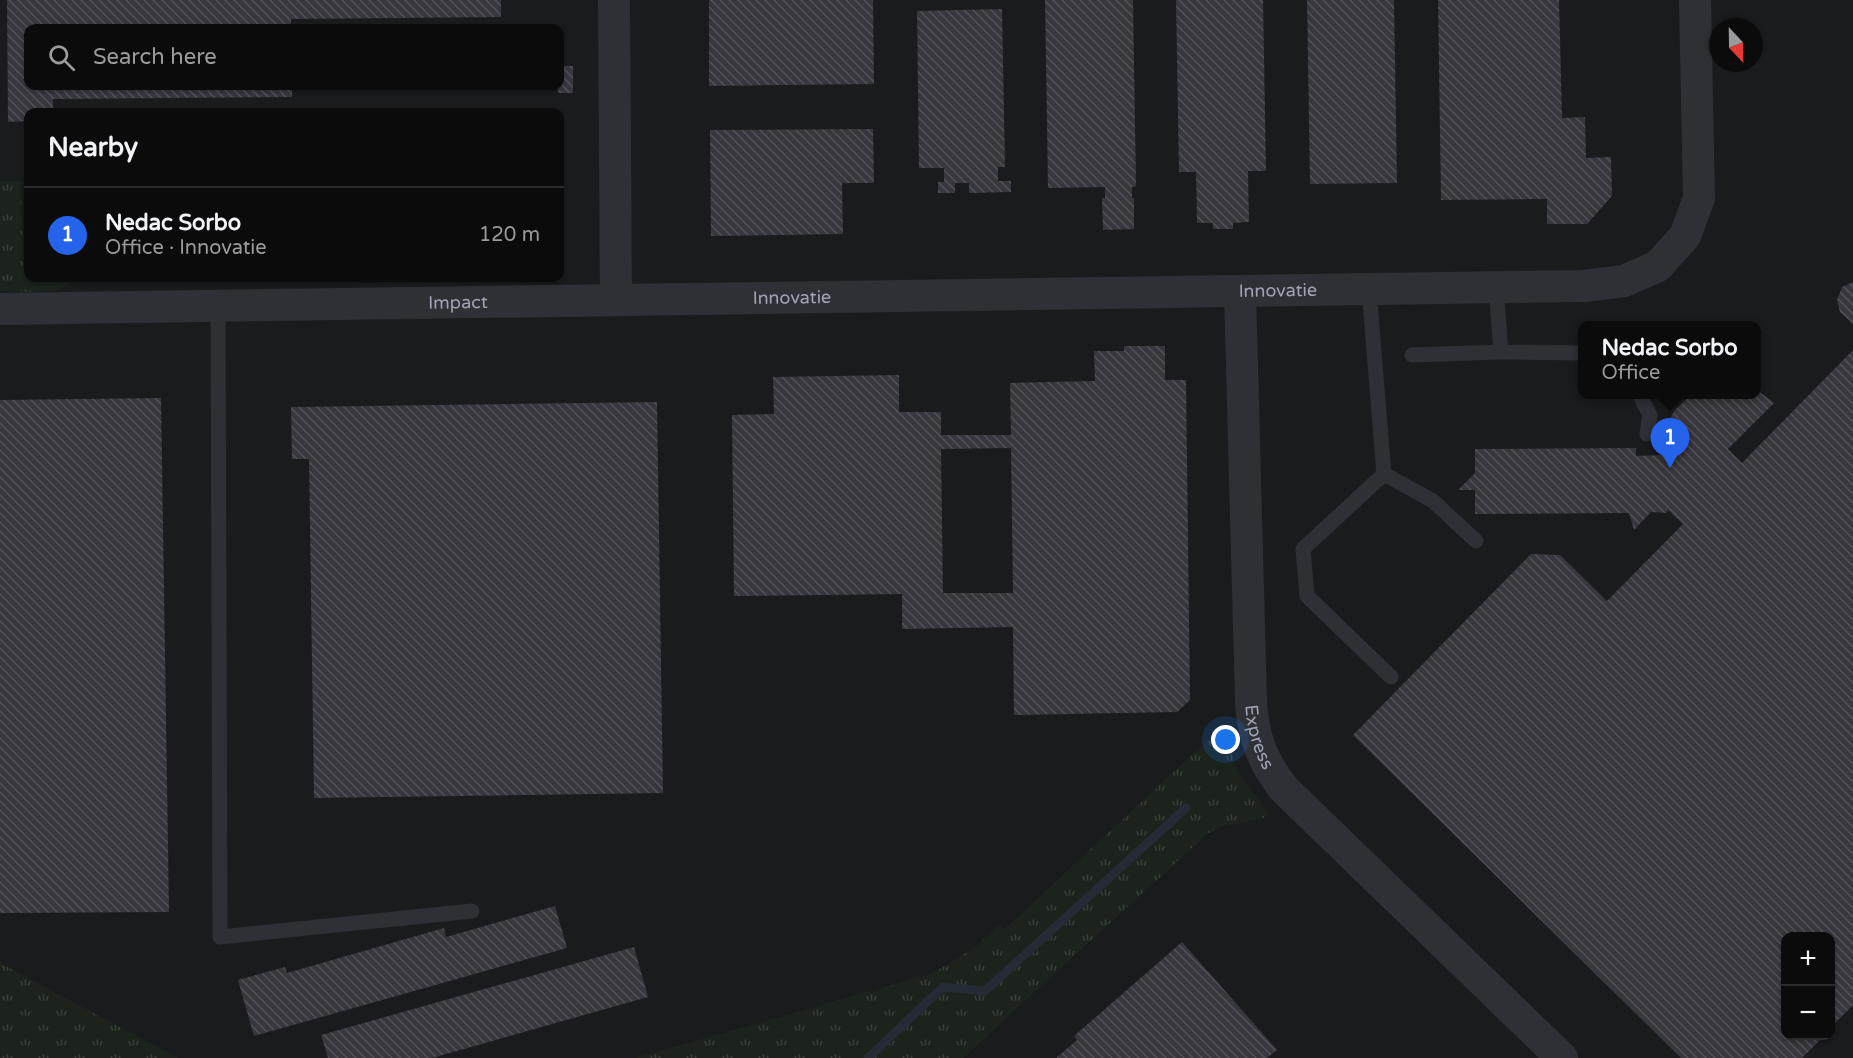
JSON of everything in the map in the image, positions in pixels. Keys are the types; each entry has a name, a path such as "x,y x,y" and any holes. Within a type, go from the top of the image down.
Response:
{"street":[{"path":"614,0 616,299"},
{"name":"Innovatie","path":"616,299 1369,290 1584,286 1623,281 1658,266 1685,236 1699,198 1695,0"},
{"name":"Express","path":"1240,292 1251,701 1253,726 1258,746 1269,771 1284,789 1562,1058"},
{"name":"Impact","path":"0,309 616,299"}],"lane":[{"path":"1496,287 1501,352"},
{"path":"1369,290 1384,474"},
{"path":"218,305 220,938 472,911"},
{"path":"1412,355 1501,352 1578,353"},
{"path":"1642,399 1650,415 1647,434"},
{"path":"1384,474 1433,501 1476,541"},
{"path":"1384,474 1303,549 1307,596 1391,677"}],"shaded area":[{"path":"0,0 1853,0 1853,1058 0,1058"}],"green space":[{"path":"0,181 21,181 24,282 70,282 61,288 40,292 0,291"},
{"path":"1210,738 1224,739 1229,744 1238,772 1268,813 1264,818 1220,827 1206,835 963,1058 635,1058 931,974 977,946 998,925 1005,929"},
{"path":"0,963 178,1058 0,1058"}],"building":[{"path":"7,0 501,0 501,17 291,19 291,24 24,24 24,90 292,90 292,97 53,99 53,108 24,108 24,121 8,122"},
{"path":"709,0 873,0 874,84 709,86"},
{"path":"1045,0 1133,0 1136,186 1132,187 1134,229 1103,230 1102,198 1105,198 1105,187 1048,188"},
{"path":"1176,0 1263,0 1266,171 1248,171 1249,222 1233,223 1233,229 1213,229 1213,223 1197,223 1196,172 1179,172"},
{"path":"1307,0 1394,0 1397,183 1310,184"},
{"path":"1438,0 1559,0 1562,118 1585,117 1586,158 1611,157 1612,196 1587,224 1547,224 1547,199 1441,200"},
{"path":"1002,9 1005,167 998,167 998,181 1011,181 1011,192 969,193 969,183 955,183 955,193 938,193 938,182 944,182 944,168 919,168 917,11"},
{"path":"564,66 573,66 573,93 558,93 558,90 564,90"},
{"path":"873,129 874,183 842,183 843,234 711,236 710,130"},
{"path":"1853,282 1853,324 1840,312 1837,300 1842,287"},
{"path":"1124,346 1165,346 1165,380 1186,380 1190,700 1177,712 1014,715 1013,627 902,629 902,594 734,596 732,415 774,414 773,377 899,375 899,412 941,412 941,435 1011,435 1010,383 1095,381 1094,351 1124,351","holes":["1011,448 1013,593 943,593 941,449"]},
{"path":"1853,350 1853,1005 1835,1023 1835,932 1781,932 1781,1040 1820,1040 1802,1058 1681,1058 1353,735 1531,554 1560,555 1607,601 1683,524 1668,510 1666,513 1651,512 1634,530 1629,513 1475,514 1475,490 1458,490 1475,473 1475,449 1636,448 1636,456 1663,455 1664,436 1669,420 1675,410 1687,399 1761,399 1761,393 1774,403 1728,449 1742,463"},
{"path":"161,398 169,912 0,913 0,400"},
{"path":"657,402 663,793 314,798 309,459 292,459 291,407"},
{"path":"555,906 567,948 254,1036 238,980 285,967 287,973 444,928 446,937"},
{"path":"1182,942 1277,1050 1267,1058 1056,1058 1077,1040 1074,1036"},
{"path":"634,947 648,997 432,1058 328,1058 321,1035"}],"waterway":[{"path":"868,1058 943,987 985,991 1186,808"}],"place":[{"name":"Nedac Sorbo","path":"1670,468"}]}
